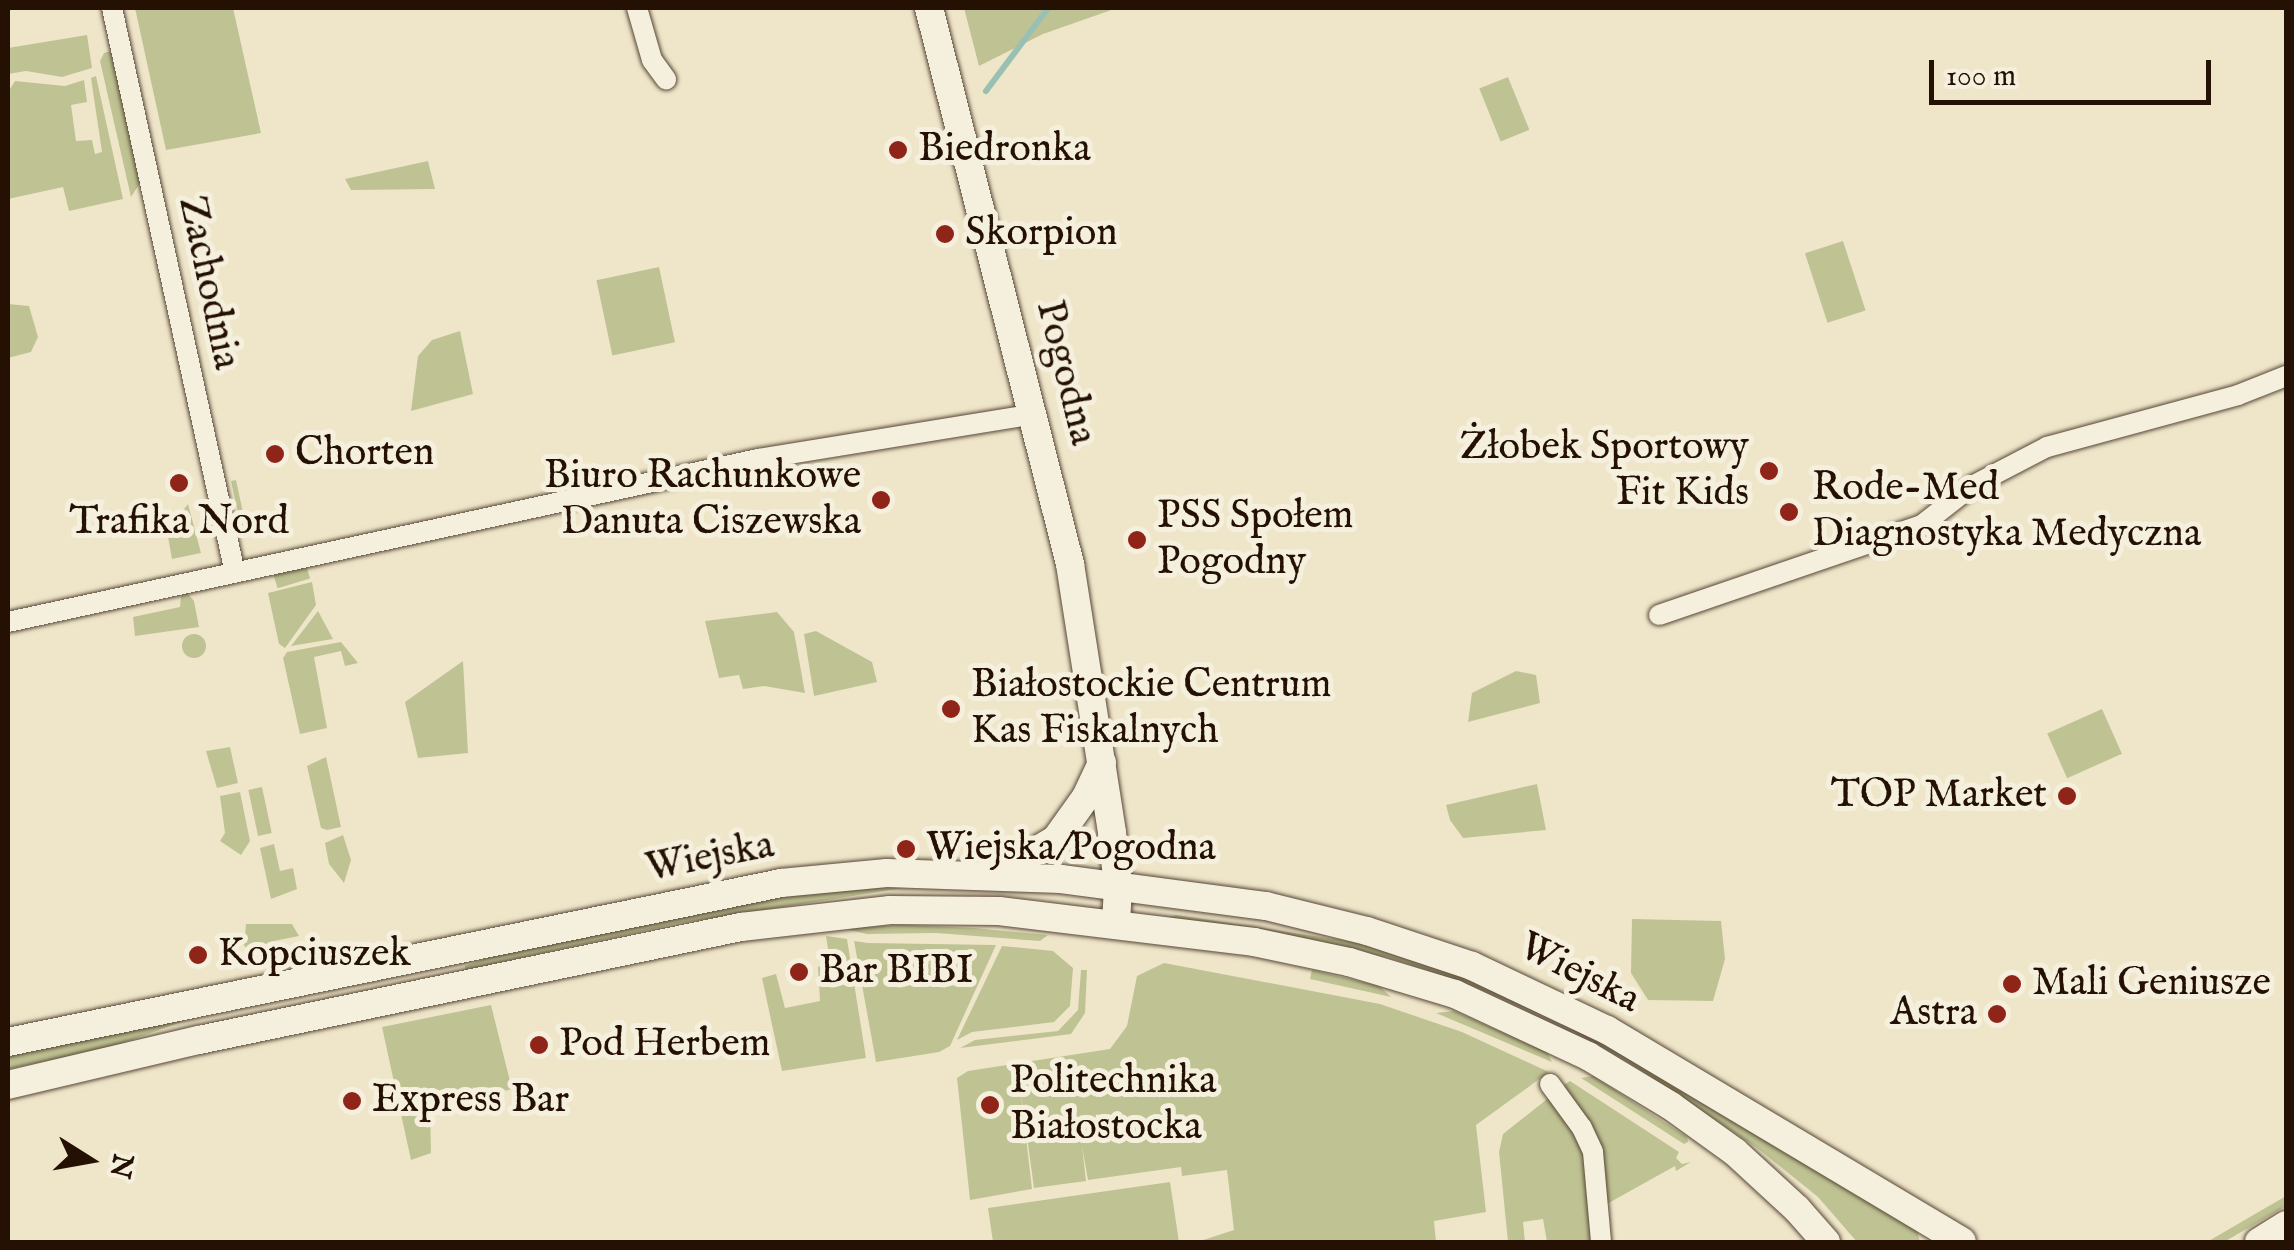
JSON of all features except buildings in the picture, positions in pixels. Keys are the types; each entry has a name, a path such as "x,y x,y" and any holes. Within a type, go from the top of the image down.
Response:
{"main road":[{"name":"Pogodna","path":"929,8 1070,564 1118,886"},
{"path":"998,873 1056,839 1080,806 1102,763"},
{"name":"Wiejska","path":"8,1042 322,974 781,883 887,873 998,873 1266,906 1367,931 1472,966 1607,1030 1926,1230 1962,1242"},
{"path":"1116,926 1118,886"},
{"name":"Wiejska","path":"8,1085 720,931 890,910 999,911 1254,942 1348,962 1455,994 1616,1072 1687,1118 1785,1197 1826,1242"},
{"path":"419,956 406,970 408,984 418,993 431,994"},
{"path":"322,974 331,1013"},
{"path":"2259,1242 2286,1228"},
{"path":"2279,1242 2286,1228"}],"street":[{"name":"Zachodnia","path":"112,8 235,573"},
{"path":"638,8 652,60 666,78"},
{"path":"1659,615 1922,525 1972,486 2047,447 2238,395 2286,376"},
{"path":"8,622 774,456 1034,414"},
{"path":"1550,1084 1582,1128 1593,1152 1601,1242"}],"green space":[{"path":"135,8 233,8 261,133 166,150"},
{"path":"964,8 1117,8 1043,34 979,66"},
{"path":"87,35 92,68 62,77 26,71 8,74 8,48"},
{"path":"111,51 140,183 131,197 100,61 104,53"},
{"path":"96,76 123,199 69,211 63,187 8,199 8,92 15,81 65,86 84,80 87,102 71,105 76,141 92,140 95,154 102,152 91,78"},
{"path":"1508,77 1529,130 1501,141 1479,89"},
{"path":"428,161 435,189 351,190 345,179"},
{"path":"1843,241 1866,310 1828,323 1805,253"},
{"path":"659,267 675,342 612,356 596,280"},
{"path":"8,304 29,306 38,337 31,352 8,358"},
{"path":"460,331 473,394 411,411 418,356 432,340"},
{"path":"236,480 247,531 236,536 232,518 238,513 231,481"},
{"path":"188,504 201,553 172,559 167,531"},
{"path":"306,565 310,578 278,588 273,575"},
{"path":"312,582 316,605 285,648 279,644 268,593"},
{"path":"187,593 194,601 199,627 135,636 133,617 180,607 181,596"},
{"path":"318,611 333,639 291,646"},
{"path":"777,612 794,632 805,693 764,686 743,689 739,675 719,678 705,621"},
{"path":"816,631 872,662 877,682 814,696 804,634"},
{"path":"194,634 203,637 203,655 194,658 185,655 182,646 185,637"},
{"path":"341,642 358,663 345,666 341,651 314,657 327,728 300,734 283,658 287,652"},
{"path":"463,661 468,753 418,758 405,702"},
{"path":"1516,671 1536,675 1540,703 1468,722 1472,693"},
{"path":"2102,709 2122,754 2067,778 2047,733"},
{"path":"230,747 238,783 217,788 206,751"},
{"path":"326,757 341,827 327,830 321,828 307,766"},
{"path":"1537,784 1546,830 1463,838 1450,820 1446,805"},
{"path":"262,787 272,833 258,836 248,790"},
{"path":"240,792 250,841 241,855 220,841 225,833 220,796"},
{"path":"343,835 351,860 344,883 329,864 325,843"},
{"path":"274,844 280,871 293,868 297,889 271,899 260,848"},
{"path":"849,885 916,886 680,923 465,970 465,966 527,944 792,892"},
{"path":"1176,915 1387,947 1442,965 1560,1016 1916,1227 1920,1242 1857,1242 1818,1197 1757,1148 1629,1062 1556,1021 1463,982 1387,957 1165,918"},
{"path":"1632,919 1721,921 1725,959 1713,1001 1648,1000 1631,973"},
{"path":"246,924 292,924 299,936 269,942 250,954 244,945"},
{"path":"902,925 1048,935 1040,941 936,933 867,934 840,928"},
{"path":"826,936 847,939 866,1058 782,1071 762,978 776,974 785,1008 820,1001 818,967 830,962"},
{"path":"854,941 996,945 950,1046 939,1052 876,1062"},
{"path":"1002,946 1053,951 1073,968 1070,1006 1054,1022 972,1032 957,1040"},
{"path":"1164,963 1380,1004 1462,1032 1549,1072 1476,1125 1486,1212 1434,1221 1436,1242 1197,1242 1234,1230 1227,1170 1182,1176 1181,1167 1088,1180 1082,1146 1086,1181 1034,1188 1020,1086 1032,1189 970,1200 957,1078 968,1071 1110,1049 1127,1026 1137,976"},
{"path":"1081,970 1087,970 1085,1013 1071,1034 960,1048 975,1040 1058,1031 1078,1010"},
{"path":"1312,970 1379,986 1391,997 1310,979"},
{"path":"491,1005 512,1089 430,1112 431,1153 411,1160 382,1027"},
{"path":"1454,1011 1547,1052 1552,1062 1436,1013"},
{"path":"181,1017 181,1022 112,1047 8,1069 8,1055"},
{"path":"1593,1076 1687,1137 1688,1142 1684,1144 1581,1078"},
{"path":"1570,1081 1679,1152 1676,1158 1682,1164 1691,1162 1676,1171 1675,1166 1605,1205 1564,1085"},
{"path":"1551,1096 1586,1145 1596,1242 1547,1242 1543,1219 1523,1222 1525,1242 1508,1242 1499,1152 1503,1134"},
{"path":"1170,1182 1179,1242 993,1242 988,1208"},
{"path":"2286,1196 2286,1206 2224,1242 2207,1242"}],"waterway":[{"path":"986,91 1048,8"}],"place":[{"name":"Biedronka","path":"898,150"},
{"name":"Skorpion","path":"945,234"},
{"name":"Chorten","path":"275,454"},
{"name":"Żłobek Sportowy Fit Kids","path":"1769,471"},
{"name":"Trafika Nord","path":"179,483"},
{"name":"Biuro Rachunkowe Danuta Ciszewska","path":"881,500"},
{"name":"Rode-Med Diagnostyka Medyczna","path":"1789,512"},
{"name":"PSS Społem Pogodny","path":"1137,540"},
{"name":"Białostockie Centrum Kas Fiskalnych","path":"951,709"},
{"name":"TOP Market","path":"2067,796"},
{"name":"Wiejska/Pogodna","path":"906,849"},
{"name":"Kopciuszek","path":"198,955"},
{"name":"Bar BIBI","path":"799,972"},
{"name":"Mali Geniusze","path":"2012,984"},
{"name":"Astra","path":"1997,1014"},
{"name":"Pod Herbem","path":"539,1045"},
{"name":"Express Bar","path":"352,1101"},
{"name":"Politechnika Białostocka","path":"990,1105"}]}
